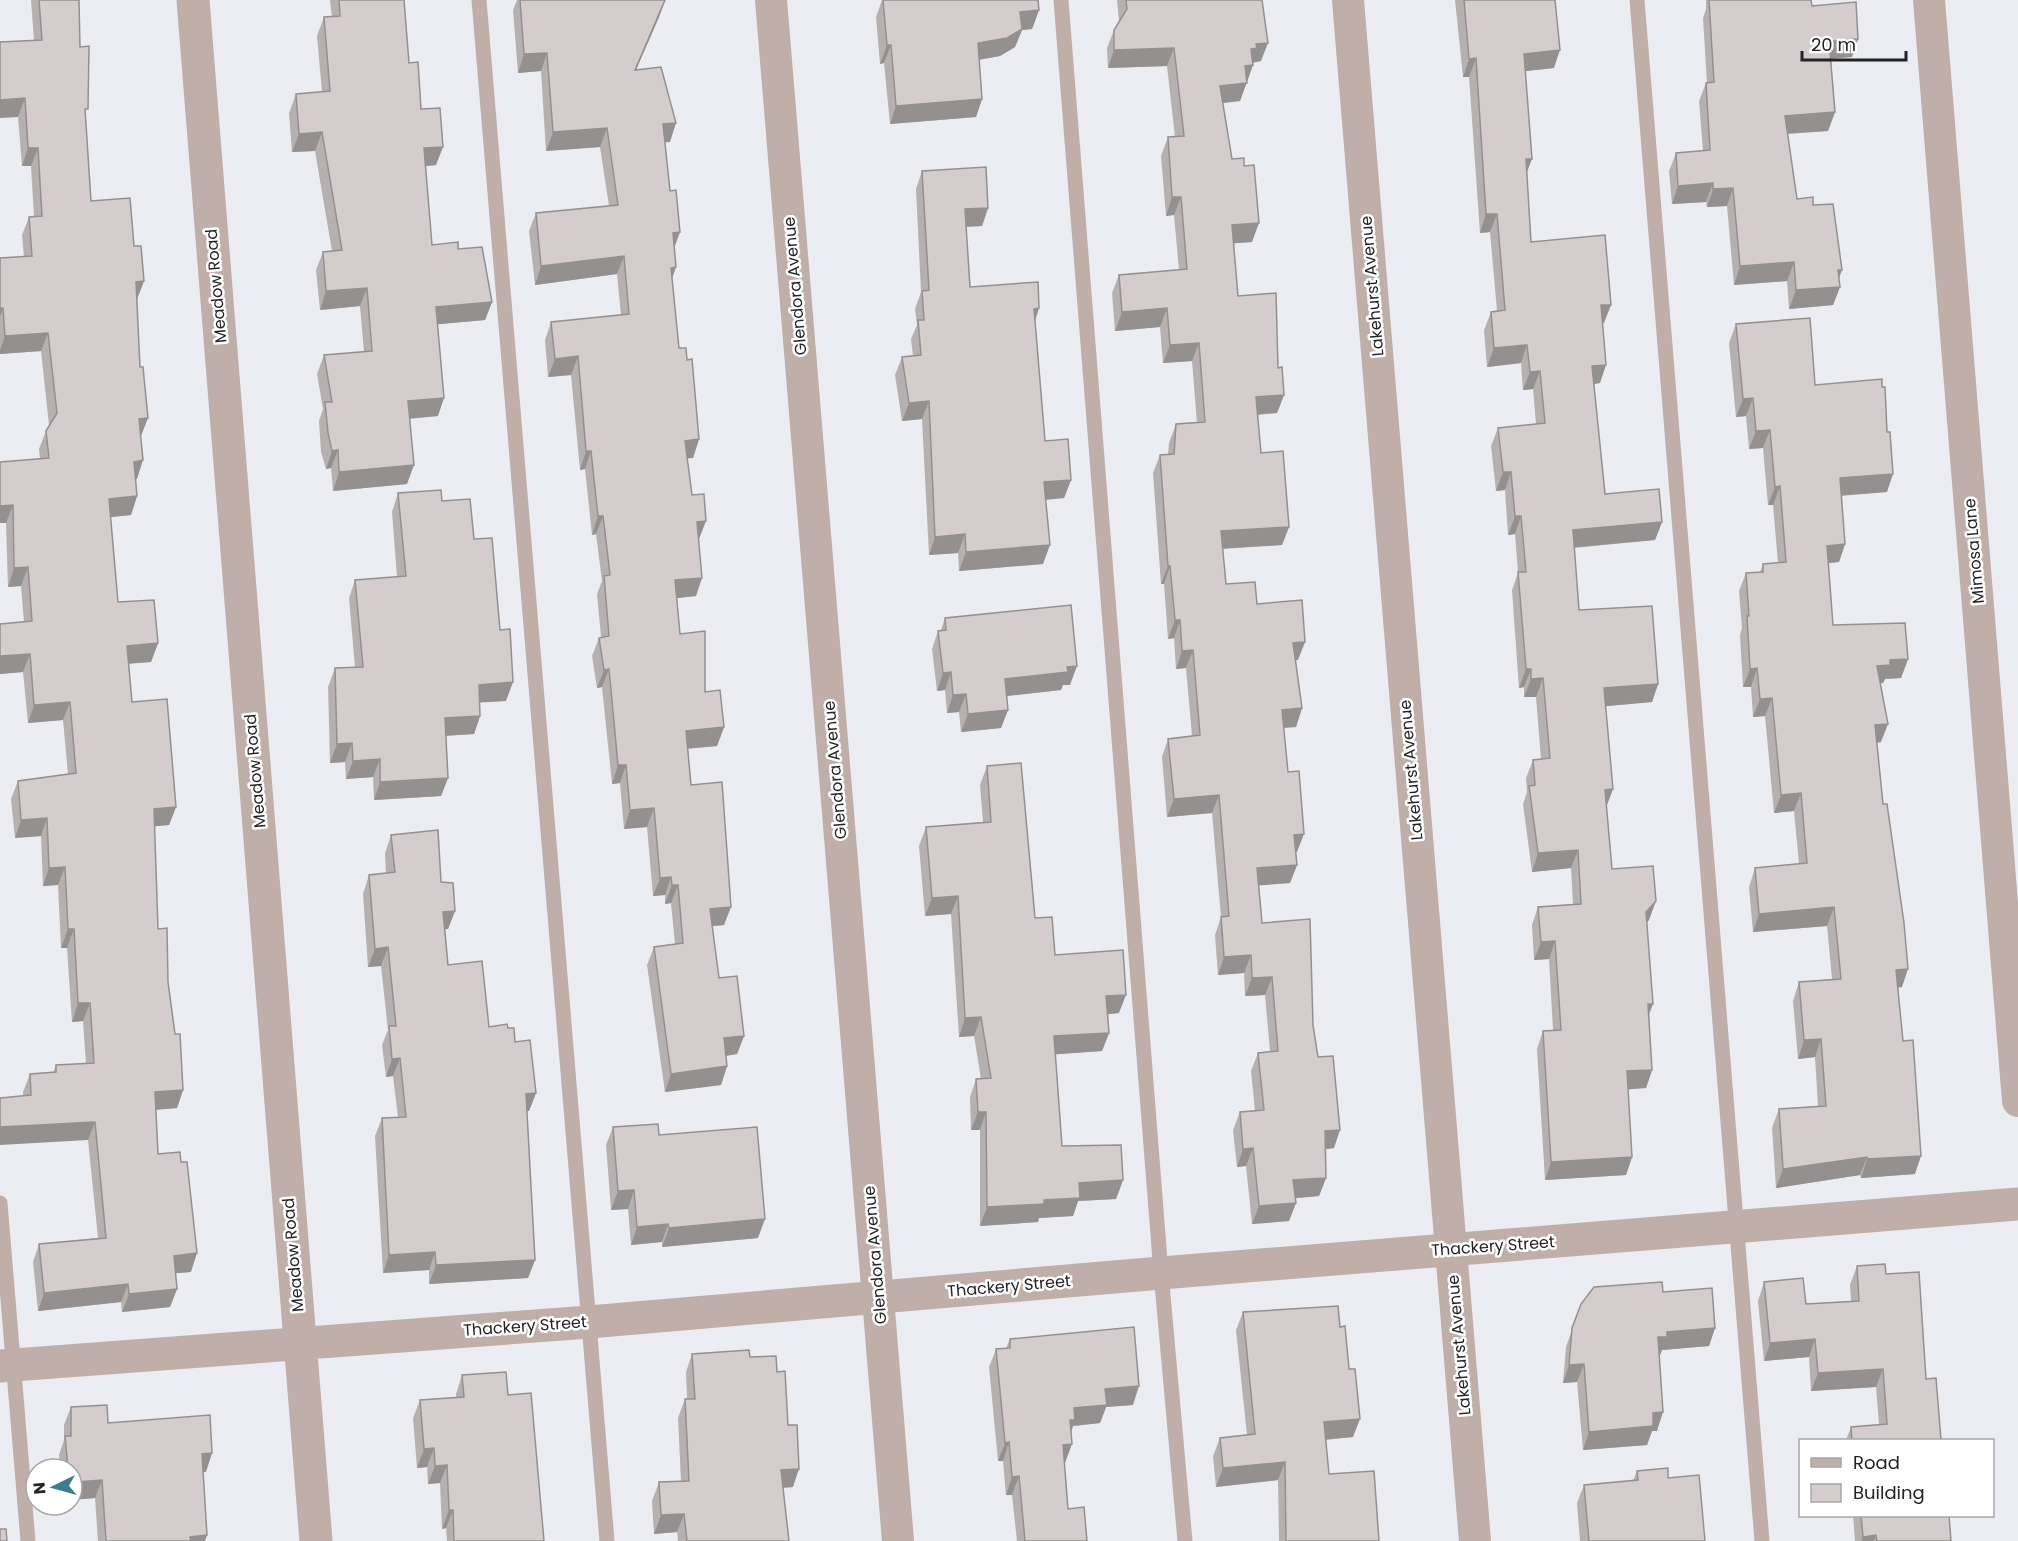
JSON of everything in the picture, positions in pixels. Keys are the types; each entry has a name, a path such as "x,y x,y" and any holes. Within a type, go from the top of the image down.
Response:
{"street":[{"name":"Meadow Road","path":"194,0 316,1541"},
{"name":"Glendora Avenue","path":"771,0 898,1541"},
{"name":"Lakehurst Avenue","path":"1348,0 1474,1541"},
{"name":"Mimosa Lane","path":"1929,0 2018,1101"},
{"name":"Thackery Street","path":"7,1366 589,1322 1451,1249 2018,1204"}],"lane":[{"path":"479,0 607,1541"},
{"path":"1061,0 1161,1273 1185,1541"},
{"path":"1637,0 1762,1541"},
{"path":"0,1203 7,1366 28,1541"}],"building":[{"path":"39,0 79,0 80,47 89,46 88,109 85,109 91,201 130,198 134,246 141,246 144,281 136,282 140,367 143,367 148,418 139,419 143,460 134,462 137,496 109,499 118,602 154,600 158,643 127,646 132,702 167,699 176,807 154,809 158,929 167,928 168,982 175,1034 180,1034 183,1090 155,1092 158,1154 180,1152 181,1162 187,1162 197,1253 174,1256 177,1289 129,1294 128,1284 44,1293 39,1244 106,1238 95,1122 0,1127 0,1098 31,1095 30,1074 56,1072 56,1065 94,1063 90,1003 78,1003 74,929 68,929 65,867 49,868 47,818 21,820 18,781 76,773 70,702 34,705 30,654 0,656 0,624 32,621 28,567 14,568 13,505 0,506 0,462 49,458 46,431 57,413 48,333 5,336 3,308 0,308 0,258 32,256 29,217 42,216 38,148 28,148 25,98 0,100 0,42 42,40"},
{"path":"339,0 404,0 409,63 418,62 421,109 440,108 443,147 424,148 432,245 458,242 458,249 482,247 492,302 436,307 444,398 408,401 414,465 339,472 338,450 332,451 328,433 325,402 332,402 324,355 372,351 367,288 326,291 323,252 342,250 322,132 299,134 296,94 330,91 324,17 340,16"},
{"path":"520,0 665,0 635,70 661,67 676,123 663,124 670,191 676,190 680,232 673,233 676,267 671,268 679,348 686,348 687,360 692,359 699,439 685,441 692,495 704,494 706,521 697,522 702,578 675,580 680,634 705,631 705,692 720,690 724,727 686,731 691,785 722,782 731,907 710,909 719,978 737,976 744,1036 724,1038 727,1066 671,1074 654,947 683,943 678,885 672,885 671,877 660,878 654,808 630,810 626,765 618,765 609,669 604,670 599,638 609,636 604,576 610,575 603,516 598,516 591,451 586,451 578,356 555,359 551,322 629,314 624,256 541,266 536,213 618,205 607,128 553,132 547,53 524,54"},
{"path":"883,0 1038,0 1039,10 1020,12 1022,29 1007,38 978,43 982,99 896,106 891,45 887,45"},
{"path":"1126,0 1262,0 1268,43 1256,44 1257,48 1251,49 1253,65 1245,66 1247,83 1220,86 1232,159 1244,158 1244,166 1254,165 1259,223 1232,225 1238,296 1276,293 1278,368 1282,367 1284,395 1256,397 1261,453 1283,451 1289,527 1221,531 1226,584 1255,582 1257,604 1302,600 1305,642 1293,643 1302,708 1282,710 1288,772 1299,771 1304,834 1294,835 1297,865 1257,868 1262,923 1310,919 1313,1025 1318,1057 1333,1056 1340,1130 1325,1131 1326,1178 1293,1180 1296,1203 1259,1206 1253,1148 1243,1149 1240,1112 1264,1110 1258,1053 1278,1051 1272,977 1252,978 1251,955 1224,957 1221,917 1229,916 1219,795 1174,799 1168,739 1200,735 1193,650 1182,651 1180,620 1175,620 1170,566 1168,566 1160,455 1174,454 1176,424 1205,422 1199,343 1170,345 1167,308 1122,312 1119,275 1187,269 1181,197 1172,197 1168,137 1184,136 1174,48 1114,50 1114,30 1127,9"},
{"path":"1464,0 1555,0 1560,50 1524,54 1532,159 1526,159 1531,242 1605,235 1611,305 1601,305 1606,365 1592,366 1605,494 1659,489 1662,522 1573,530 1579,610 1652,606 1658,684 1604,688 1613,789 1605,790 1612,869 1653,866 1656,901 1646,912 1653,1004 1648,1004 1652,1070 1627,1071 1632,1157 1551,1162 1543,1031 1561,1030 1555,941 1541,942 1538,907 1581,904 1578,850 1538,853 1529,786 1535,785 1533,760 1550,758 1543,678 1531,679 1531,669 1526,669 1518,572 1526,572 1521,516 1515,516 1511,472 1503,472 1498,428 1545,423 1540,371 1530,372 1527,345 1494,348 1491,312 1505,310 1497,214 1486,214 1476,58 1469,59"},
{"path":"1709,0 1811,0 1812,6 1856,2 1858,39 1829,41 1835,112 1785,116 1797,199 1813,197 1813,205 1833,204 1842,270 1838,270 1840,287 1796,290 1794,262 1740,266 1733,188 1713,189 1713,183 1678,186 1676,153 1710,150 1706,83 1714,82"},
{"path":"986,167 988,208 965,209 970,287 1038,282 1039,308 1034,309 1045,441 1068,439 1071,480 1044,482 1050,545 966,552 965,534 935,537 929,401 909,403 902,357 921,355 918,320 924,320 922,291 929,290 922,171"},
{"path":"1810,318 1815,385 1882,379 1882,387 1885,387 1887,432 1890,432 1893,474 1840,478 1845,544 1827,546 1833,625 1905,623 1908,659 1890,660 1890,665 1877,666 1888,724 1875,725 1883,804 1887,804 1904,923 1908,969 1896,970 1903,1041 1913,1040 1921,1156 1867,1159 1867,1157 1783,1169 1779,1109 1826,1106 1821,1039 1804,1040 1799,982 1841,979 1834,907 1759,914 1755,868 1807,863 1801,793 1781,795 1772,698 1760,699 1757,668 1750,669 1746,573 1763,572 1763,564 1786,562 1780,486 1775,487 1770,430 1756,431 1753,398 1743,399 1736,324"},
{"path":"441,490 442,501 470,499 474,539 492,538 500,630 510,629 513,682 479,685 480,716 445,718 448,778 380,782 380,759 353,761 352,743 337,744 335,668 363,667 355,580 406,576 398,493"},
{"path":"1071,605 1077,666 1067,667 1068,672 1005,679 1008,710 968,714 966,694 953,695 951,672 943,673 938,631 946,630 945,618"},
{"path":"1021,763 1035,918 1052,917 1055,955 1123,950 1126,995 1106,996 1109,1033 1054,1036 1062,1146 1121,1145 1123,1180 1079,1183 1080,1198 1044,1200 1044,1204 987,1207 986,1112 978,1112 976,1079 991,1078 981,1017 965,1018 958,896 932,898 926,827 991,822 987,766"},
{"path":"438,830 441,882 453,883 455,911 443,912 448,965 482,961 489,1027 507,1024 508,1028 514,1028 515,1042 530,1040 536,1093 526,1094 535,1260 436,1265 435,1252 389,1255 382,1118 406,1117 400,1058 392,1059 389,1026 396,1026 388,947 375,949 369,875 395,872 391,835"},
{"path":"658,1124 659,1135 757,1127 765,1219 669,1228 668,1224 637,1227 634,1190 618,1191 613,1127"},
{"path":"1885,1264 1886,1274 1919,1272 1926,1379 1936,1378 1941,1439 1852,1439 1851,1427 1887,1424 1883,1369 1818,1373 1815,1339 1770,1343 1764,1282 1803,1278 1806,1304 1859,1301 1857,1266"},
{"path":"1662,1282 1663,1292 1712,1288 1715,1328 1667,1332 1667,1337 1658,1337 1663,1412 1653,1413 1653,1426 1589,1432 1584,1364 1569,1365 1572,1328 1581,1304 1594,1287"},
{"path":"1338,1306 1340,1327 1345,1326 1349,1369 1355,1369 1360,1419 1324,1422 1329,1474 1374,1471 1379,1541 1286,1541 1285,1462 1223,1468 1220,1438 1255,1434 1243,1312"},
{"path":"1134,1327 1139,1386 1105,1389 1107,1405 1074,1408 1075,1420 1070,1420 1072,1444 1063,1445 1068,1509 1084,1507 1087,1541 1025,1541 1019,1476 1012,1477 1009,1442 1005,1443 996,1349 1010,1348 1010,1339"},
{"path":"749,1350 750,1357 776,1356 777,1372 785,1371 788,1425 797,1425 799,1469 781,1470 789,1541 687,1541 684,1514 661,1515 659,1482 689,1481 685,1399 695,1399 692,1354"},
{"path":"506,1372 508,1395 531,1393 544,1541 454,1541 453,1510 449,1510 447,1465 435,1466 434,1448 424,1449 420,1400 464,1397 462,1375"},
{"path":"107,1405 108,1423 210,1415 212,1453 202,1454 207,1535 190,1537 191,1541 106,1541 102,1480 84,1481 84,1457 67,1457 65,1436 71,1436 71,1407"},
{"path":"1668,1468 1668,1478 1699,1475 1705,1541 1589,1541 1584,1485 1638,1480 1637,1471"},
{"path":"1861,1517 1949,1517 1951,1541 1877,1541 1876,1535 1863,1537"},
{"path":"0,1529 6,1529 7,1541 0,1541"}]}
